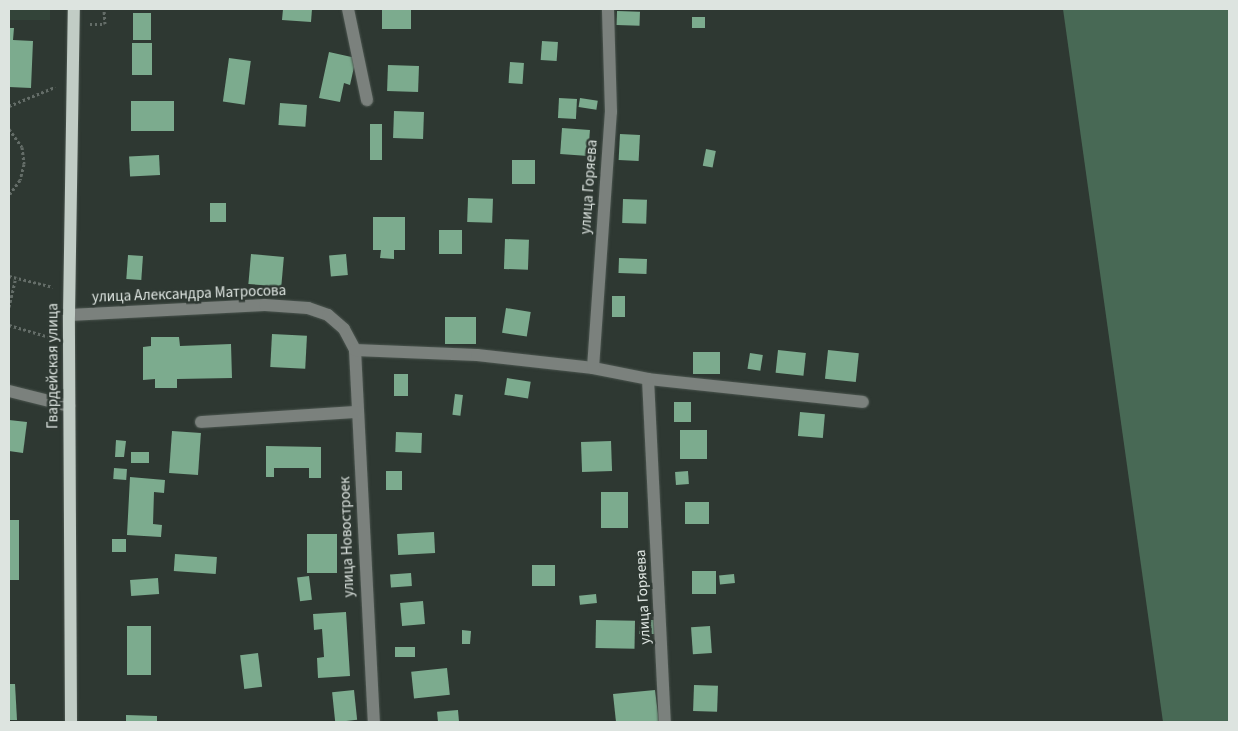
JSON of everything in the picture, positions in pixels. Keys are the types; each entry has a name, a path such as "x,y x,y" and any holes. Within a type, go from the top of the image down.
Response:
{"main road":[{"name":"Гвардейская улица","path":"71,722 69,315 74,9"}],"street":[{"path":"348,9 367,100"},
{"name":"улица Горяева","path":"593,368 610,112 608,9"},
{"name":"улица Александра Матросова","path":"69,315 265,305 308,308 328,314 344,329 355,350"},
{"path":"355,350 476,355 593,368 648,380 863,402"},
{"name":"улица Новостроек","path":"355,350 374,722"},
{"name":"улица Горяева","path":"648,380 665,722"},
{"path":"9,391 70,406"},
{"path":"201,422 357,412"}],"path":[{"path":"9,106 55,87 56,78"},
{"path":"9,129 22,147 24,164 9,195"},
{"path":"9,276 54,287"},
{"path":"9,307 16,278"},
{"path":"9,325 53,338"}],"shaded area":[{"path":"9,9 50,9 50,20 9,20"}],"green space":[{"path":"1063,9 1229,9 1229,722 1163,722"}],"building":[{"path":"283,9 312,9 311,22 282,20"},
{"path":"382,9 411,9 411,29 382,29"},
{"path":"617,11 640,12 639,26 617,25"},
{"path":"133,13 151,13 151,40 133,40"},
{"path":"692,17 705,17 705,28 692,28"},
{"path":"9,28 14,28 13,40 33,41 31,88 9,87"},
{"path":"542,41 558,42 557,61 541,60"},
{"path":"132,43 152,43 152,75 132,75"},
{"path":"329,52 356,58 350,85 344,83 340,102 319,98"},
{"path":"229,58 251,61 245,105 223,102"},
{"path":"510,62 524,63 523,84 509,83"},
{"path":"388,65 419,66 418,92 387,91"},
{"path":"559,98 577,99 576,119 558,118"},
{"path":"580,98 598,101 596,110 579,107"},
{"path":"131,101 174,101 174,131 131,131"},
{"path":"280,103 307,105 305,127 278,125"},
{"path":"394,111 424,112 423,139 393,138"},
{"path":"370,124 382,124 382,160 370,160"},
{"path":"562,128 590,130 588,156 560,154"},
{"path":"620,134 640,135 639,161 619,160"},
{"path":"706,149 716,151 713,168 703,166"},
{"path":"159,155 160,175 130,177 129,157"},
{"path":"512,160 535,160 535,184 512,184"},
{"path":"468,198 493,199 492,223 467,222"},
{"path":"623,199 647,200 646,224 622,223"},
{"path":"210,203 226,203 226,222 210,222"},
{"path":"373,217 405,217 405,250 394,250 394,259 380,258 381,250 373,250"},
{"path":"439,230 462,230 462,254 439,254"},
{"path":"505,239 529,240 528,270 504,269"},
{"path":"251,254 284,257 281,287 248,284"},
{"path":"346,254 348,275 331,276 329,255"},
{"path":"128,255 143,256 141,280 126,279"},
{"path":"619,258 647,259 646,274 618,273"},
{"path":"612,296 625,296 625,317 612,317"},
{"path":"506,308 531,312 527,337 502,333"},
{"path":"445,317 476,317 476,344 445,344"},
{"path":"272,334 307,336 305,369 270,367"},
{"path":"151,337 179,337 180,346 231,344 232,378 177,379 177,388 155,388 155,379 143,380 143,347 151,346"},
{"path":"778,350 806,353 803,376 776,373"},
{"path":"828,350 859,353 856,382 825,379"},
{"path":"693,352 720,352 720,374 693,374"},
{"path":"750,353 763,355 760,371 747,369"},
{"path":"394,374 408,374 408,396 394,396"},
{"path":"507,378 531,382 528,399 504,395"},
{"path":"455,394 463,395 460,416 452,415"},
{"path":"674,402 691,402 691,422 674,422"},
{"path":"800,412 825,414 823,438 798,436"},
{"path":"9,420 27,422 23,453 9,451"},
{"path":"680,430 707,430 707,459 680,459"},
{"path":"172,431 201,433 198,475 169,473"},
{"path":"396,432 422,433 421,453 395,452"},
{"path":"116,440 126,441 124,457 115,457"},
{"path":"611,441 612,471 582,472 581,442"},
{"path":"266,446 321,447 321,478 309,478 309,468 274,468 274,477 266,477"},
{"path":"131,452 149,452 149,463 131,463"},
{"path":"114,468 127,469 126,480 113,479"},
{"path":"386,471 402,471 402,490 386,490"},
{"path":"688,471 689,484 676,485 675,472"},
{"path":"130,477 165,480 164,493 154,492 153,524 162,525 161,537 127,535"},
{"path":"601,492 628,492 628,528 601,528"},
{"path":"685,502 709,502 709,524 685,524"},
{"path":"9,520 19,520 19,580 9,580"},
{"path":"434,532 435,553 398,555 397,534"},
{"path":"307,534 337,534 337,573 307,573"},
{"path":"112,539 126,539 126,552 112,552"},
{"path":"175,554 217,557 216,574 174,571"},
{"path":"532,565 555,565 555,586 532,586"},
{"path":"692,571 716,571 716,594 692,594"},
{"path":"411,573 412,586 391,587 390,574"},
{"path":"734,574 735,583 720,585 719,576"},
{"path":"309,576 312,600 300,601 297,577"},
{"path":"158,578 159,594 131,596 130,580"},
{"path":"596,594 597,603 580,605 579,596"},
{"path":"423,601 425,624 402,626 400,603"},
{"path":"346,612 350,676 318,678 317,658 324,657 322,629 314,630 313,614"},
{"path":"596,620 635,621 635,649 596,648"},
{"path":"639,620 656,620 656,634 639,634"},
{"path":"127,626 151,626 151,675 127,675"},
{"path":"710,626 712,653 693,654 691,627"},
{"path":"462,630 471,631 470,644 462,644"},
{"path":"395,647 415,647 415,657 395,657"},
{"path":"258,653 262,687 244,689 240,655"},
{"path":"447,668 450,695 414,699 411,672"},
{"path":"9,684 15,684 17,720 9,720"},
{"path":"694,685 718,686 717,712 693,711"},
{"path":"354,690 357,720 335,722 332,692"},
{"path":"655,690 659,722 616,722 613,694"},
{"path":"458,710 459,722 438,722 437,712"},
{"path":"126,715 157,716 157,722 126,722"}]}
